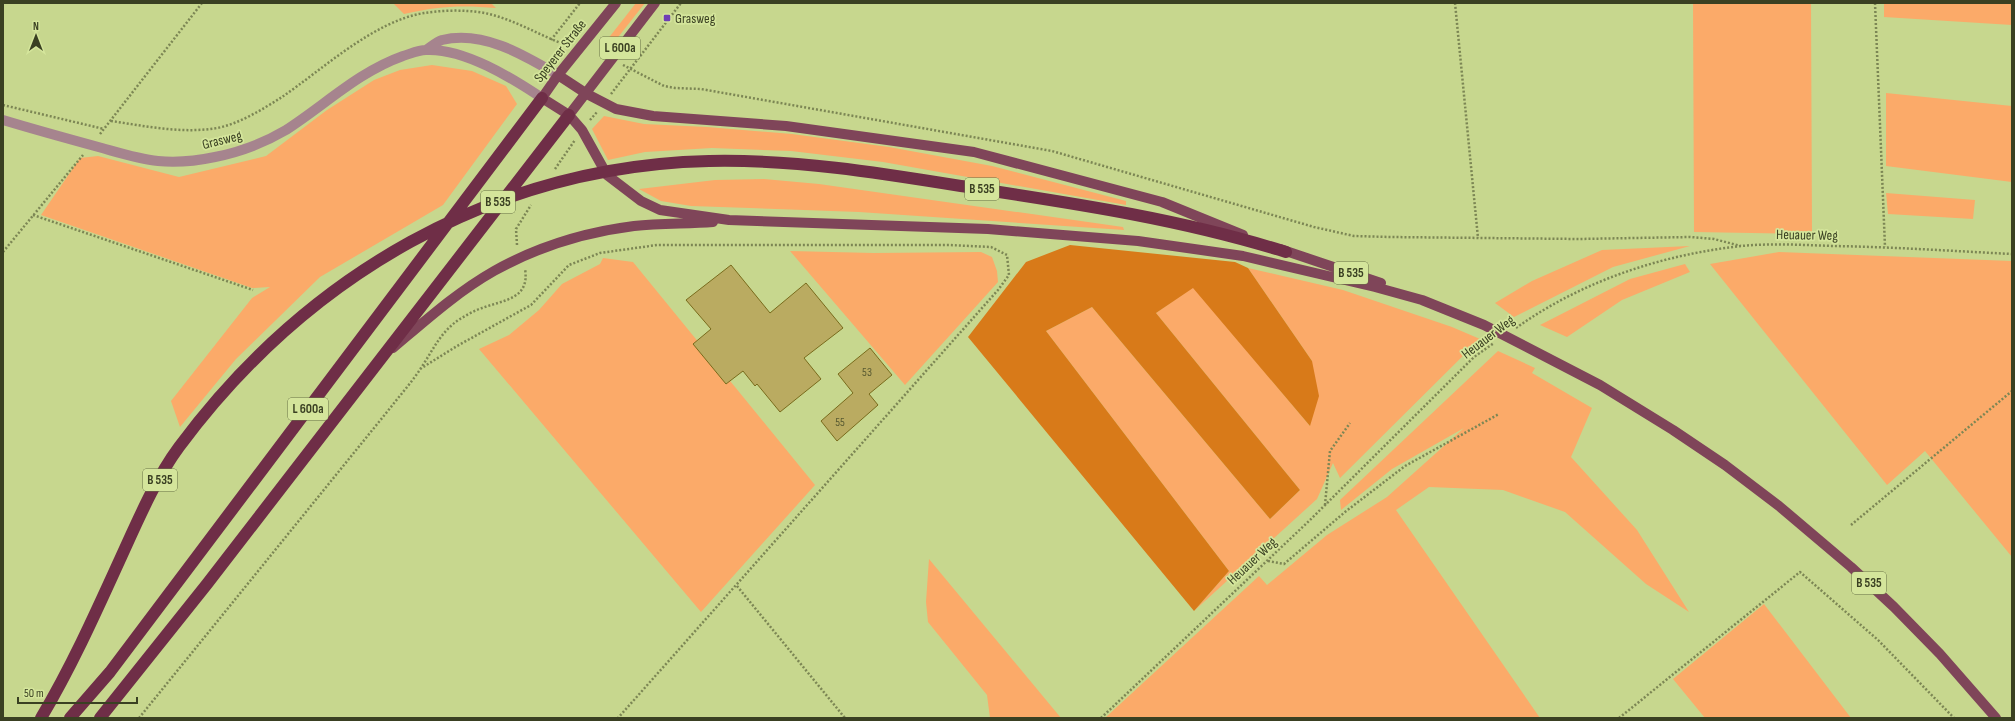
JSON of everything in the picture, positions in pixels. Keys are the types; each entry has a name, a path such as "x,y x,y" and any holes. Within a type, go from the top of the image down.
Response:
{"highway":[{"name":"L 600a","path":"70,718 124,653 542,98"},
{"name":"L 600a","path":"382,357 569,115"},
{"name":"B 535","path":"41,718 64,679 142,513 177,450 225,391 281,333 310,308 382,258 420,236 456,218 523,192 585,176 672,163 743,161 839,167 1013,194 1164,220 1252,241 1286,252"},
{"name":"B 535","path":"100,718 207,584 382,357"}],"main road":[{"name":"Speyerer Straße","path":"542,98 558,75 616,3"},
{"name":"L 600a","path":"569,115 587,94 655,3"},
{"path":"558,75 587,94 616,109 653,116 786,126 974,152 1162,202 1286,252"},
{"path":"542,98 569,115 582,130 607,175 641,201 660,210 729,220"},
{"name":"B 535","path":"382,357 466,289 515,260 569,239 610,230 634,226 684,225 729,220 988,229 1138,241 1243,256 1414,298"},
{"name":"B 535","path":"1286,252 1368,278 1414,298 1484,325 1600,385 1673,430 1725,465 1779,506 1851,567 1894,607 1940,654 1996,718"}],"street":[{"name":"Grasweg","path":"3,120 150,160 176,162 217,157 243,150 264,142 285,130 354,81 375,68 395,59 426,50 440,40 478,40 502,46 523,54 558,75"},
{"name":"Grasweg","path":"426,50 444,52 479,62 511,77 542,98"}],"path":[{"path":"3,252 111,121 202,3"},
{"path":"111,121 179,130 217,128 257,113 358,42 391,23 424,13 467,11 501,16 551,40 580,3"},
{"path":"681,3 631,68 647,78 675,88 700,89 1052,151 1335,232 1354,236 1579,239 1690,237 1714,239 1741,246"},
{"path":"1455,3 1478,238"},
{"path":"1875,3 1885,247"},
{"path":"3,105 104,129"},
{"path":"33,215 253,290"},
{"name":"Heuauer Weg","path":"1513,330 1538,312 1600,281 1646,265 1697,253 1741,246 1783,244 1885,247 2012,254"},
{"path":"420,369 457,346 531,305 568,265 600,253 657,245 949,245 991,247 1007,255 1009,275 998,290 737,586 618,718"},
{"path":"139,718 420,369 440,336 459,319 480,308 508,300 520,293 524,287 526,278 525,269"},
{"name":"Heuauer Weg","path":"1101,718 1325,505 1474,357 1500,339"},
{"path":"1851,525 2012,391"},
{"path":"1267,560 1284,564 1345,512 1405,466 1499,414"},
{"path":"1325,505 1330,452 1350,423"},
{"path":"1619,718 1800,572 1878,640 1954,718"},
{"path":"737,586 845,718"}],"shaded area":[{"path":"393,3 491,3 496,8 450,7 428,9 404,14"},
{"path":"636,3 645,3 608,50 600,49"},
{"path":"1693,3 1811,3 1812,234 1694,232"},
{"path":"1884,3 2012,3 2012,25 1884,17"},
{"path":"432,65 472,71 506,86 517,104 443,205 320,277 236,359 180,427 171,401 252,298 270,287 252,288 41,215 80,158 98,156 179,177 266,156 327,110 374,80 400,70"},
{"path":"1886,93 2012,106 2012,182 1886,166"},
{"path":"604,116 644,124 707,127 792,134 889,147 992,166 1126,201 1126,205 883,162 791,151 712,148 645,152 608,160 592,129"},
{"path":"764,179 819,184 1123,227 1124,230 859,212 691,206 661,201 639,189 715,180"},
{"path":"1886,193 1975,200 1973,219 1888,214"},
{"path":"1070,245 1235,262 1248,268 1312,361 1319,396 1310,426 1193,288 1156,313 1300,490 1270,519 1092,307 1046,331 1229,571 1194,611 968,337 1026,262"},
{"path":"1690,246 1613,267 1514,317 1495,303 1532,281 1602,250"},
{"path":"790,251 874,253 981,252 992,257 997,271 998,282 905,385"},
{"path":"1779,252 2012,261 2012,557 1925,451 1887,485 1710,264"},
{"path":"603,258 633,262 815,485 701,612 479,349 509,335 539,310 562,284 600,264"},
{"path":"1685,264 1690,272 1622,300 1567,337 1540,325 1630,279"},
{"path":"1248,268 1343,290 1452,327 1480,339 1340,478 1333,463 1317,499 1194,611 1229,571 1046,331 1092,307 1270,519 1300,490 1156,313 1193,287 1310,426 1312,361"},
{"path":"1498,351 1535,368 1532,373 1592,408 1571,457 1637,530 1689,612 1646,584 1565,512 1503,490 1429,487 1396,510 1540,718 1105,718 1259,576 1267,585 1327,535 1387,497 1464,428 1392,469 1341,510 1340,500"},
{"path":"929,559 1061,718 990,718 987,695 928,622 926,602"},
{"path":"1764,604 1851,718 1705,718 1673,679"}],"building":[{"path":"731,265 770,313 806,283 843,328 804,358 821,379 780,412 757,384 755,386 743,371 726,384 693,344 711,329 686,300"},
{"path":"870,348 892,375 869,394 878,405 837,441 821,421 853,393 838,374"}],"place":[{"name":"Grasweg","path":"667,18"}]}
